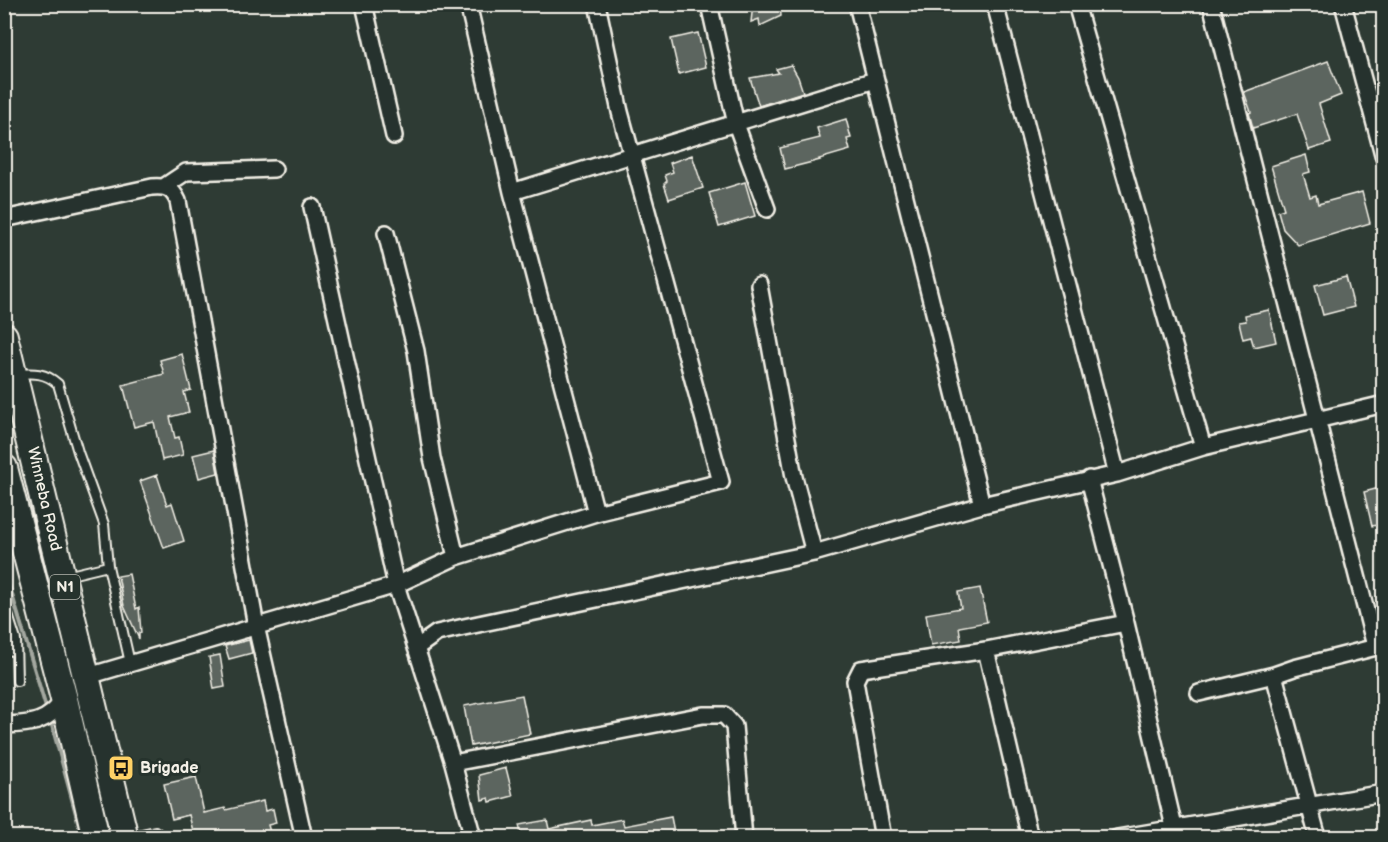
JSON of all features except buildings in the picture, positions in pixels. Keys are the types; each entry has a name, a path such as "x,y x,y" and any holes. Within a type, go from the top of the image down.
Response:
{"highway":[{"name":"Winneba Road","path":"4,336 85,677 126,837"},
{"name":"Winneba Road","path":"4,468 10,512 64,699 88,836"}],"street":[{"path":"364,4 394,136"},
{"path":"468,4 512,192 596,513"},
{"path":"85,677 396,585 456,557 596,513 721,482 632,155 597,4"},
{"path":"709,4 736,124 767,209"},
{"path":"857,4 982,505"},
{"path":"995,4 1117,474"},
{"path":"1076,4 1203,447"},
{"path":"1199,693 1379,646 1316,420 1211,4"},
{"path":"1343,4 1383,158"},
{"path":"512,192 875,80"},
{"path":"165,186 186,172 274,169"},
{"path":"4,219 152,186 165,186 173,190 178,201 256,626 304,837"},
{"path":"312,207 396,585 453,763 473,837"},
{"path":"386,233 416,351 432,458 456,557"},
{"path":"759,285 794,477 814,553"},
{"path":"416,648 437,633 814,553 982,505 1117,474 1203,447 1383,404"},
{"path":"1089,479 1174,827"},
{"path":"883,837 855,681 861,669 986,650 1126,623"},
{"path":"986,650 1030,837"},
{"path":"1274,675 1318,837"},
{"path":"4,725 40,721 55,712 64,699"},
{"path":"453,763 703,715 724,715 734,726 744,837"},
{"path":"1117,837 1383,793"}],"lane":[{"path":"14,374 37,373 50,376 58,384 78,452 104,524 108,566 130,663"},
{"path":"62,577 108,566"},
{"path":"4,602 16,639 17,681"},
{"path":"4,651 16,650"},
{"path":"126,837 155,831 164,837"}],"waterway":[{"path":"4,568 47,711"},
{"path":"50,718 82,836"}],"place":[{"name":"Brigade","path":"121,768"}]}
